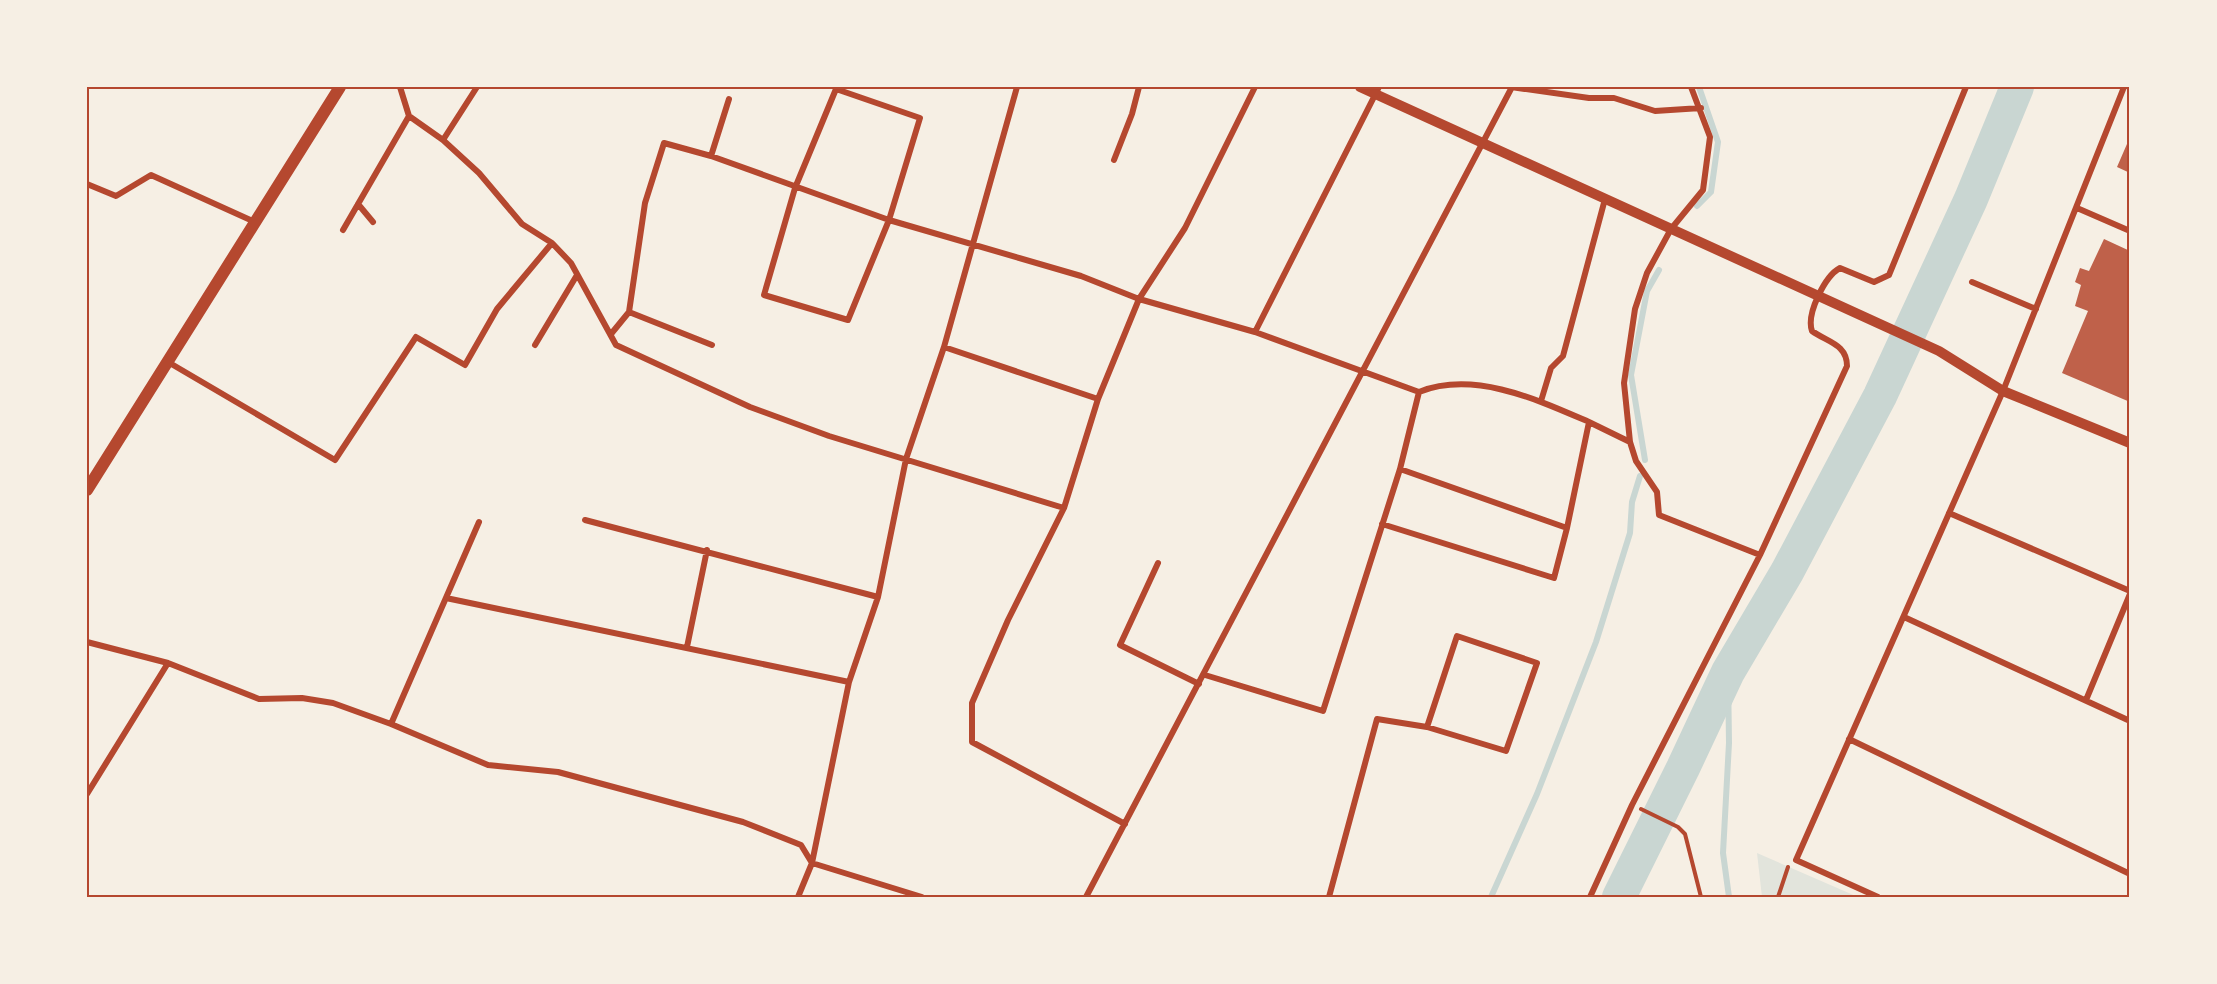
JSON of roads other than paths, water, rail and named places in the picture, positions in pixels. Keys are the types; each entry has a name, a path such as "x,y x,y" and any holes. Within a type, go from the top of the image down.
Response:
{"main road":[{"path":"87,490 340,87"}],"street":[{"path":"400,87 409,116 442,140 479,173 522,224 552,243 571,263 616,345 750,407 830,436 1064,508"},
{"path":"442,140 477,87"},
{"path":"798,897 812,862 849,682 878,597 906,459 944,347 1017,87"},
{"path":"1114,160 1132,114 1139,87"},
{"path":"1125,824 972,742 972,703 1008,620 1064,508 1098,399 1139,299 1185,228 1255,87"},
{"path":"1360,87 1377,91 1482,143 1939,351 2003,391 2130,443"},
{"path":"1086,897 1205,675 1270,546 1364,371 1511,87 1588,99 1614,98 1655,111 1701,108"},
{"path":"1691,87 1701,108 1710,137 1702,190 1671,229 1647,273 1635,309 1624,383 1630,442 1636,461 1657,492 1659,515 1760,555"},
{"path":"1590,897 1632,805 1760,555 1847,366 1847,356 1842,348 1812,331 1810,317 1819,296 1833,272 1840,268 1874,282 1889,275 1966,87"},
{"path":"1878,897 1796,860 2003,391 2124,87"},
{"path":"836,89 920,118 889,220 848,320 764,295 795,188 836,89"},
{"path":"1255,332 1377,91"},
{"path":"711,156 729,99"},
{"path":"343,230 409,116"},
{"path":"612,334 629,312 645,204 664,143 711,156 889,220 1081,276 1139,299 1255,332 1419,392 1431,387 1455,384 1492,387 1541,401 1630,442"},
{"path":"87,184 116,196 151,175 256,223"},
{"path":"1541,401 1551,368 1563,356 1605,199"},
{"path":"358,204 373,222"},
{"path":"2077,208 2130,231"},
{"path":"168,362 335,460 416,337 465,365 497,309 552,243"},
{"path":"535,345 577,275"},
{"path":"1972,282 2036,309"},
{"path":"629,312 712,345"},
{"path":"944,347 1098,399"},
{"path":"1205,675 1323,711 1400,469 1419,392"},
{"path":"1382,524 1554,578 1589,422"},
{"path":"1400,469 1567,528"},
{"path":"1949,513 2130,593 2086,700"},
{"path":"585,519 878,597"},
{"path":"391,724 479,522"},
{"path":"687,646 707,550"},
{"path":"1158,563 1120,645 1199,684"},
{"path":"446,598 687,646 849,682"},
{"path":"1904,617 2130,721"},
{"path":"1329,897 1377,719 1427,727 1506,751 1537,663 1457,636 1427,727"},
{"path":"87,642 168,663 259,699 302,698 333,704 391,724 488,765 558,772 743,822 801,845 812,862 922,897"},
{"path":"87,794 168,663"},
{"path":"1849,739 2130,874"}],"waterway":[{"path":"1697,206 1711,192 1718,142 1699,87"},
{"path":"1619,897 1728,672 1787,572 1880,396 1971,199 2017,87"},
{"path":"1645,460 1631,375 1647,291 1659,270"},
{"path":"1491,897 1537,794 1596,642 1630,533 1632,502 1640,476"},
{"path":"1728,672 1729,743 1723,853 1729,897"}]}
